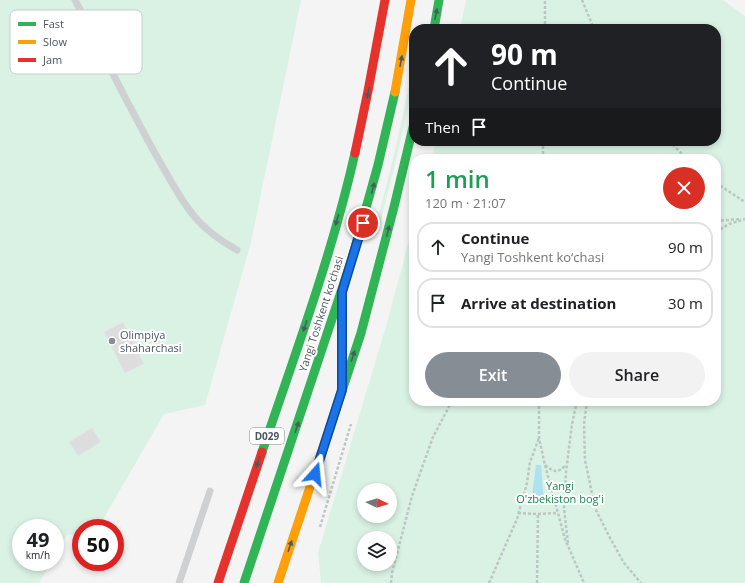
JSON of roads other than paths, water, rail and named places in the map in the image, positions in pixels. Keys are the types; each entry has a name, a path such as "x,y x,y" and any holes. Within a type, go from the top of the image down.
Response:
{"main road":[{"name":"Yangi Toshkent ko‘chasi","path":"218,583 317,289 334,231 359,135 385,0"},
{"name":"Yangi Toshkent ko‘chasi","path":"244,583 342,292 373,187 385,138 411,0"},
{"path":"435,24 439,0"},
{"path":"278,583 361,333 378,272 409,144"},
{"path":"342,292 342,390"}],"lane":[{"path":"75,0 80,10"},
{"path":"113,74 139,125 179,195 203,226 224,243 237,250"},
{"path":"179,583 210,491"}],"water":[{"path":"536,465 541,465 544,503 531,503"}],"place":[{"name":"Olimpiya shaharchasi","path":"112,341"}],"park label":[{"name":"Yangi O'zbekiston bog'i","path":"560,492"}]}
